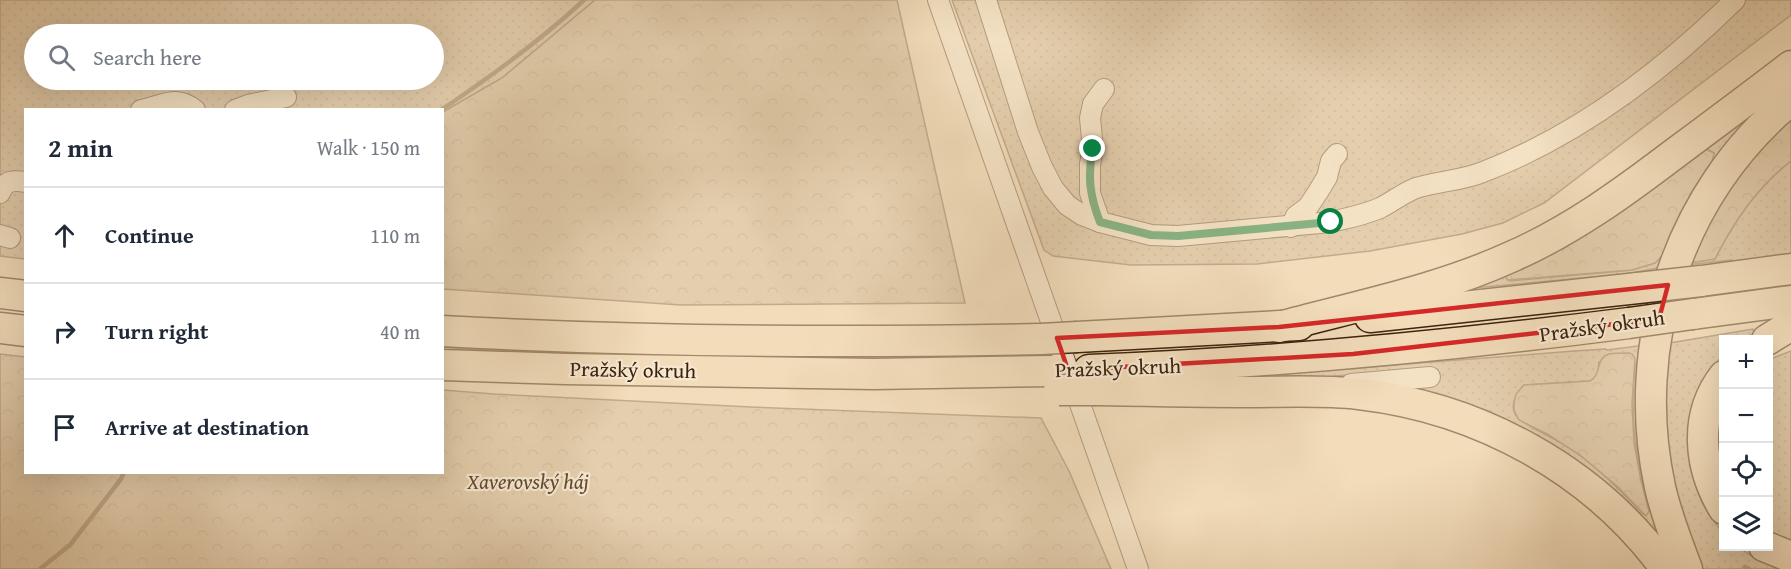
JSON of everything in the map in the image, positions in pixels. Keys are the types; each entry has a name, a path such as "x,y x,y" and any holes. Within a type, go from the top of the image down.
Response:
{"highway":[{"path":"1279,327 1447,282 1481,270 1532,247 1581,219 1628,188 1791,66"},
{"path":"1687,569 1664,506 1652,442 1651,377 1658,322 1674,265 1704,202 1736,156 1760,128 1791,100"},
{"name":"Pražský okruh","path":"444,331 786,341 899,342 1077,338 1279,327 1791,270"},
{"path":"0,293 24,296"},
{"name":"Pražský okruh","path":"444,365 1092,380 1229,363 1353,354 1504,339 1791,302"},
{"path":"1773,336 1791,325"},
{"path":"0,328 24,331"},
{"path":"1092,380 1332,392 1383,397 1468,420 1509,438 1562,469 1613,509 1642,539 1666,569"},
{"path":"1719,385 1709,402 1702,427 1706,468 1719,502"},
{"path":"1773,550 1791,557"}],"street":[{"path":"938,0 1137,569"},
{"path":"986,0 1029,132 1042,168 1053,188 1067,205 1100,222 1151,235 1178,236 1331,222 1354,217 1380,207 1409,190 1424,185 1462,179 1482,173 1533,150 1576,125 1665,64 1735,0"},
{"path":"1100,222 1090,193 1089,164 1093,149 1090,118 1093,104 1104,90"},
{"path":"240,108 286,97"},
{"path":"149,108 177,101 192,108"},
{"path":"1291,227 1296,216 1308,207 1318,192 1336,154"},
{"path":"0,193 5,184 10,181 24,182"},
{"path":"1773,345 1791,341"},
{"path":"1092,380 1277,387 1367,383 1431,377"}],"highlighted area":[{"path":"1668,285 1659,319 1353,354 1068,370 1057,338 1279,327"}],"green space":[{"path":"0,0 595,0 502,78 444,111 444,108 24,108 24,259 0,256"},
{"path":"595,0 897,0 965,303 681,305 444,289 444,111 502,78"},
{"path":"952,0 1791,0 1791,15 1544,203 1503,223 1462,234 1370,251 1257,264 1131,265 1053,256 1044,250"},
{"path":"1791,78 1791,88 1663,267 1626,274 1462,289","holes":["1708,149 1714,153 1712,163 1690,195 1662,256 1655,263 1632,270 1509,281 1641,197 1700,152"]},
{"path":"1791,116 1791,161 1757,193 1730,231 1715,259 1689,263 1715,210 1746,164"},
{"path":"1782,124 1715,259 1730,231 1757,193 1791,161 1791,255 1685,265"},
{"path":"1705,149 1714,153 1712,163 1690,195 1662,256 1655,263 1632,270 1507,280 1508,274 1641,197"},
{"path":"1753,329 1754,333 1751,335 1719,335 1719,359 1711,368 1693,472 1703,504 1719,528 1719,551 1744,551 1779,569 1699,569 1665,460 1664,344"},
{"path":"444,339 1039,353 1002,358 892,359 444,347"},
{"path":"1645,345 1669,552 1411,390 1426,369 1308,378 1229,378 1574,351","holes":["1599,362 1635,365 1633,421 1640,474 1649,511 1646,515 1588,461 1567,446 1521,421 1515,414 1513,405 1524,385 1590,381 1596,376"]},
{"path":"1791,351 1791,550 1773,544 1773,358"},
{"path":"1629,353 1635,359 1632,404 1634,443 1649,511 1646,516 1618,487 1580,455 1519,420 1514,410 1516,394 1524,385 1590,381 1596,375 1605,356"},
{"name":"Xaverovský háj","path":"0,354 24,357 24,474 444,474 444,390 751,407 1041,418 1069,471 1111,569 0,569"},
{"path":"1719,424 1719,479 1713,456"}],"waterway":[{"path":"444,108 515,58 584,0"},
{"path":"40,569 70,545 123,474"},
{"path":"1745,567 1749,569"}],"route":[{"path":"1093,149 1089,164 1090,193 1100,222 1151,235 1178,236 1331,222"}]}
